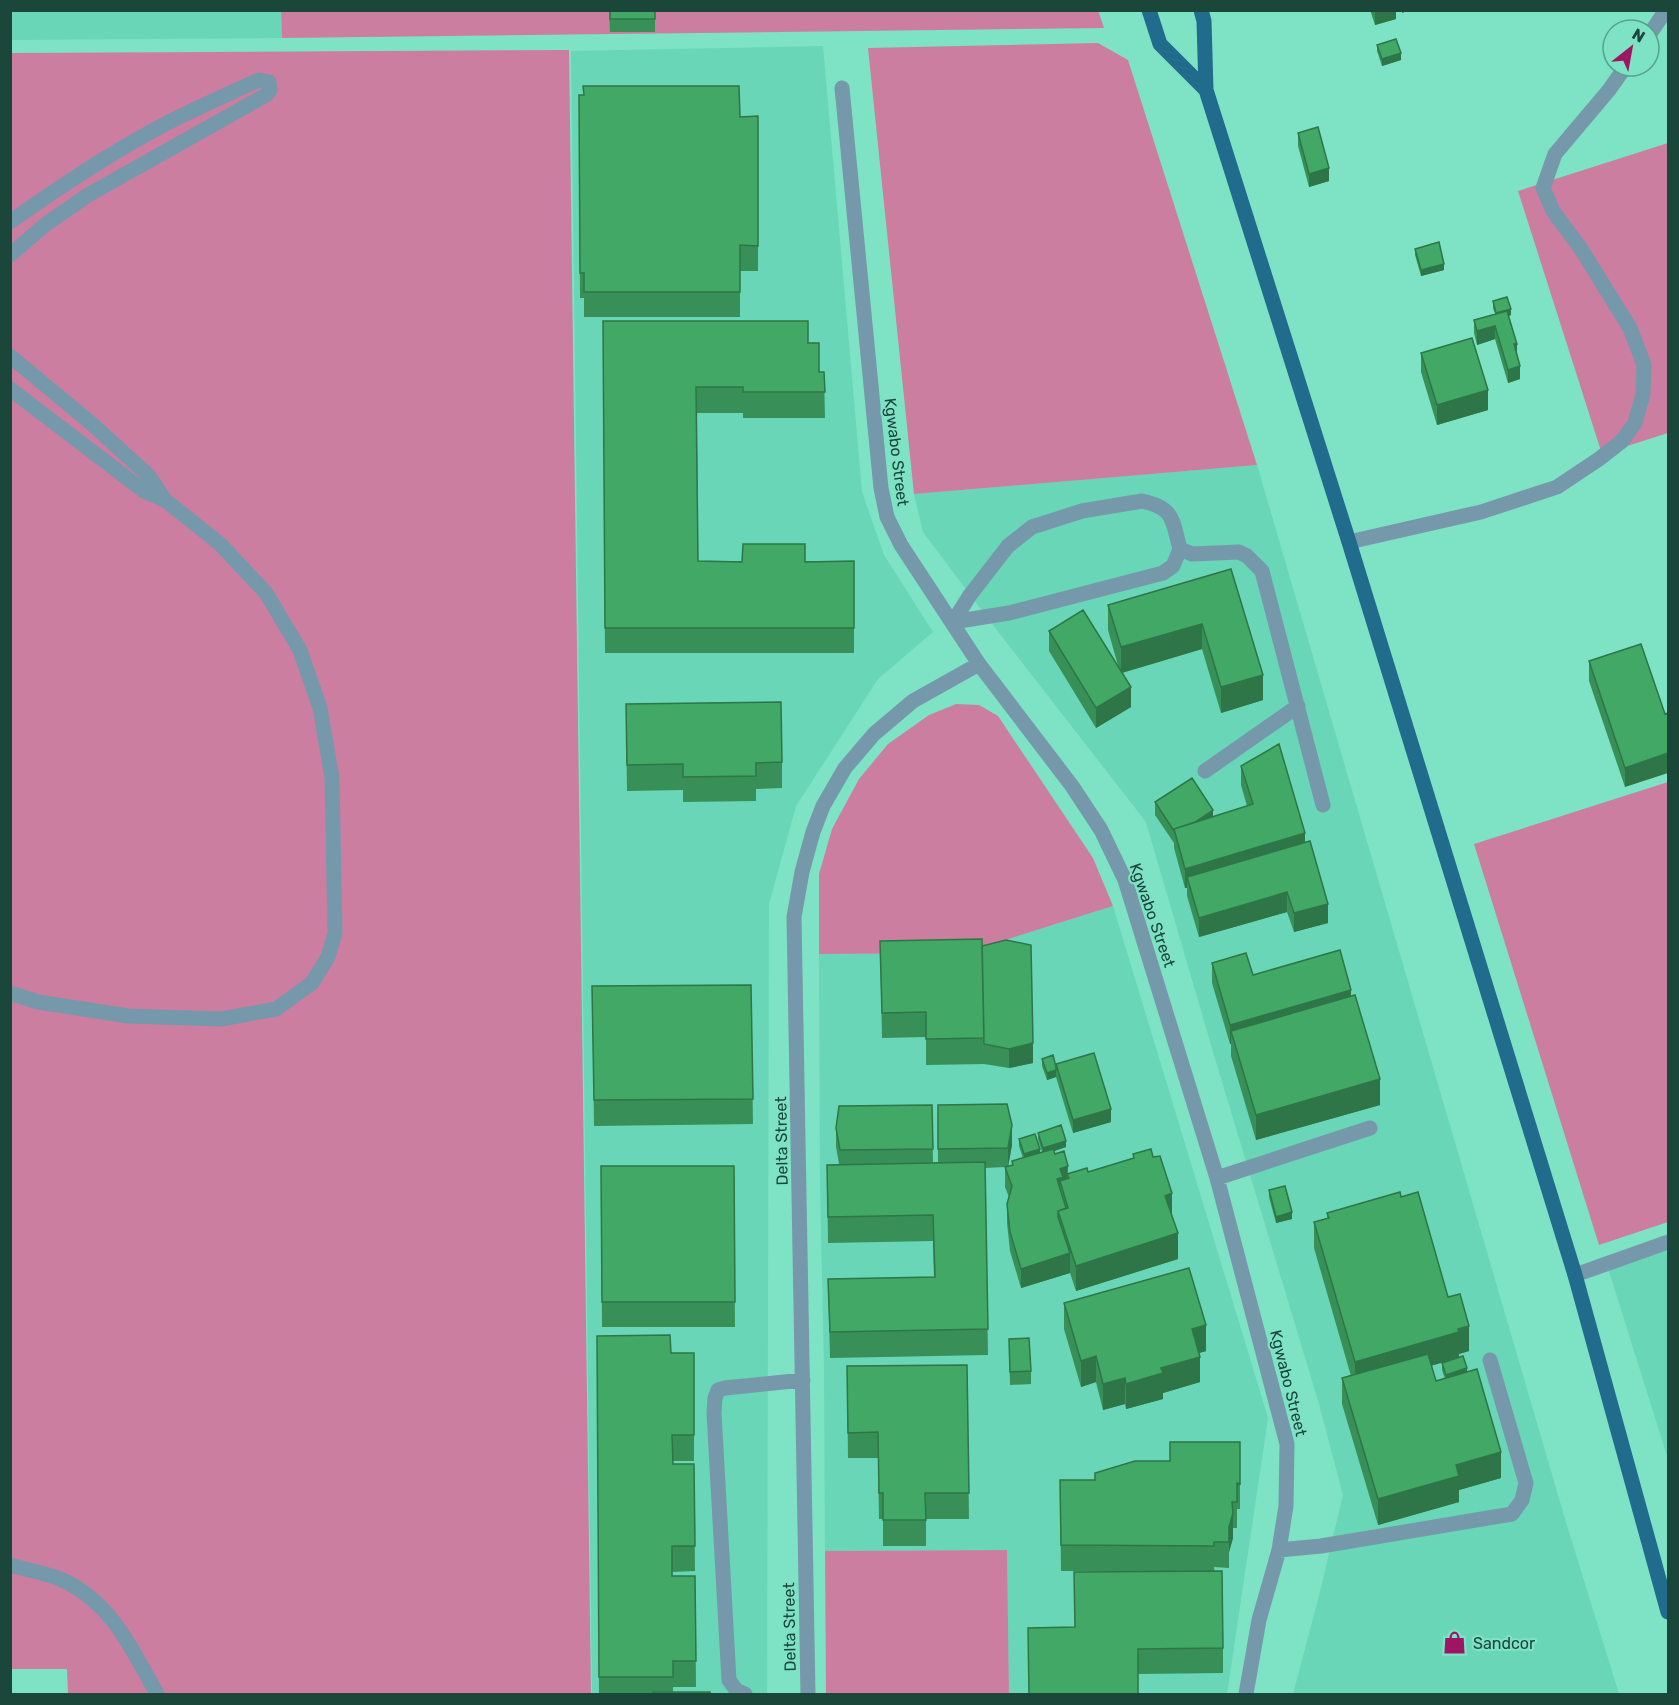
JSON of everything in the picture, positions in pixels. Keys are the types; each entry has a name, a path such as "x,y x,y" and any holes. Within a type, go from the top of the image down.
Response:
{"main road":[{"path":"1149,10 1160,44 1206,90"},
{"path":"1202,10 1206,90 1575,1275 1668,1612"}],"street":[{"path":"1348,543 1481,512 1557,487 1622,441 1635,423 1643,394 1644,365 1630,328 1581,249 1553,211 1543,188 1556,154 1618,78"},
{"path":"10,222 82,174 173,120 259,80 269,82 270,90 266,95 88,195 46,224 10,255"},
{"name":"Kgwabo Street","path":"842,88 881,488 887,517 901,545 980,664 1078,794 1101,830 1125,880 1217,1178 1287,1444 1286,1506 1279,1550 1259,1620 1247,1678 1246,1695"},
{"path":"10,356 92,424 149,476 165,500"},
{"path":"10,389 144,491 165,500 220,544 266,593 300,650 320,708 332,778 335,933 327,957 312,983 276,1009 221,1019 128,1016 38,1002 10,993"},
{"path":"1142,501 1157,504 1169,513 1180,549 1173,566 1163,573 1009,613 953,622 970,595 1008,546 1032,527 1082,511 1142,501"},
{"path":"1180,549 1192,554 1239,552 1247,556 1262,571 1323,805"},
{"name":"Delta Street","path":"808,1695 794,917 802,872 813,832 823,806 844,768 874,734 914,701 980,664"},
{"path":"1205,771 1298,706"},
{"path":"1217,1178 1370,1128"},
{"path":"1575,1275 1668,1242"},
{"path":"1279,1550 1321,1546 1512,1514 1522,1500 1526,1483 1490,1360"},
{"path":"745,1695 736,1690 729,1680 715,1398 718,1390 725,1388 803,1380"},
{"path":"10,1566 60,1579 92,1598 116,1623 157,1695"}],"shaded area":[{"path":"1098,10 1104,28 282,38 281,11"},
{"path":"10,11 281,11 282,38 11,40"},
{"path":"1098,43 1128,60 1257,465 914,494 868,48"},
{"path":"823,46 862,492 884,555 933,632 878,679 796,806 769,904 767,1694 592,1694 571,51"},
{"path":"569,50 591,1694 68,1694 67,1669 11,1669 10,53"},
{"path":"1668,143 1668,433 1602,454 1518,191"},
{"path":"1257,465 1565,1519 1619,1694 1293,1694 1343,1495 1319,1404 1146,822 923,532 914,494"},
{"path":"956,704 979,705 998,716 1093,858 1113,906 964,953 819,954 819,874 832,829 859,779 888,744 929,715"},
{"path":"1668,782 1668,1222 1599,1245 1474,844"},
{"path":"1113,906 1268,1418 1227,1694 1009,1694 1007,1550 825,1551 819,954 964,953"},
{"path":"1668,1247 1668,1459 1608,1268"},
{"path":"1007,1550 1009,1694 826,1694 825,1551"}],"building":[{"path":"610,10 655,10 655,19 610,19"},
{"path":"1396,39 1401,53 1382,59 1377,45"},
{"path":"583,86 739,86 740,117 758,116 758,246 740,245 740,292 584,292 584,273 580,273 579,95 584,95"},
{"path":"1318,127 1329,168 1309,174 1298,133"},
{"path":"1439,242 1444,264 1421,270 1415,249"},
{"path":"1507,297 1511,309 1496,313 1493,301"},
{"path":"1507,311 1517,344 1514,344 1520,366 1508,370 1495,326 1477,331 1474,320"},
{"path":"603,321 808,321 808,343 819,343 819,372 824,372 825,392 743,392 743,387 696,387 698,561 742,562 743,544 805,544 805,562 854,561 854,628 605,628"},
{"path":"1472,338 1488,390 1437,405 1421,353"},
{"path":"1231,569 1263,675 1221,687 1202,624 1121,647 1108,605"},
{"path":"1083,610 1131,687 1096,708 1049,631"},
{"path":"1641,644 1665,714 1668,713 1668,753 1625,768 1589,661"},
{"path":"781,702 782,762 756,763 756,776 683,777 683,764 627,765 626,704"},
{"path":"1279,744 1305,833 1185,869 1174,829 1253,804 1241,766"},
{"path":"1192,778 1213,810 1195,822 1174,829 1174,831 1155,802"},
{"path":"1310,841 1328,904 1294,913 1287,892 1199,918 1187,877"},
{"path":"982,939 984,1038 926,1039 926,1012 882,1013 880,941"},
{"path":"1006,940 1031,945 1033,1043 1009,1049 984,1044 982,946"},
{"path":"1340,950 1351,990 1230,1025 1212,963 1246,953 1253,975"},
{"path":"751,985 753,1099 594,1100 592,986"},
{"path":"1355,995 1380,1079 1256,1115 1231,1031"},
{"path":"1094,1053 1111,1109 1073,1120 1056,1064"},
{"path":"1053,1055 1056,1070 1047,1073 1042,1059"},
{"path":"1007,1104 1012,1125 1008,1148 938,1149 938,1105"},
{"path":"932,1105 933,1149 840,1150 836,1128 839,1106"},
{"path":"1061,1125 1066,1141 1043,1148 1038,1133"},
{"path":"1035,1134 1040,1149 1024,1154 1019,1139"},
{"path":"1053,1149 1055,1154 1064,1151 1068,1166 1060,1169 1063,1177 1057,1179 1066,1208 1058,1211 1058,1217 1070,1253 1021,1269 1010,1232 1007,1204 1012,1186 1005,1167 1013,1165 1012,1161"},
{"path":"1151,1149 1153,1157 1160,1156 1172,1193 1165,1196 1178,1233 1076,1266 1058,1211 1068,1208 1060,1181 1069,1178 1067,1174 1087,1168 1088,1172 1134,1158 1133,1154"},
{"path":"985,1162 988,1329 830,1332 828,1279 935,1277 933,1215 828,1217 827,1165"},
{"path":"601,1166 734,1166 735,1302 602,1302"},
{"path":"1285,1186 1292,1212 1276,1217 1269,1190"},
{"path":"1400,1192 1401,1197 1418,1192 1448,1297 1460,1294 1469,1326 1458,1329 1459,1332 1355,1362 1314,1222 1329,1218 1327,1213"},
{"path":"1189,1268 1206,1325 1192,1329 1200,1357 1161,1368 1163,1373 1126,1384 1125,1378 1103,1384 1096,1356 1081,1361 1064,1303"},
{"path":"670,1335 671,1353 694,1353 694,1435 672,1435 673,1464 694,1464 695,1546 672,1546 672,1576 695,1576 696,1661 673,1661 673,1677 599,1677 597,1336"},
{"path":"1029,1338 1031,1371 1010,1372 1009,1339"},
{"path":"1428,1354 1436,1381 1477,1369 1501,1452 1456,1465 1459,1476 1378,1499 1342,1378"},
{"path":"1463,1356 1467,1368 1446,1375 1442,1363"},
{"path":"967,1365 969,1493 925,1493 926,1520 883,1520 883,1493 879,1493 878,1432 848,1433 847,1366"},
{"path":"1170,1442 1240,1442 1240,1484 1237,1483 1237,1502 1232,1502 1233,1513 1229,1527 1229,1542 1214,1542 1214,1546 1061,1545 1060,1480 1095,1480 1095,1473 1135,1461 1170,1461"},
{"path":"1222,1571 1223,1648 1138,1649 1138,1695 1029,1695 1028,1628 1075,1627 1074,1572"},
{"path":"653,1692 710,1692 710,1695 653,1695"}],"place":[{"name":"Sandcor","path":"1455,1643"}]}
